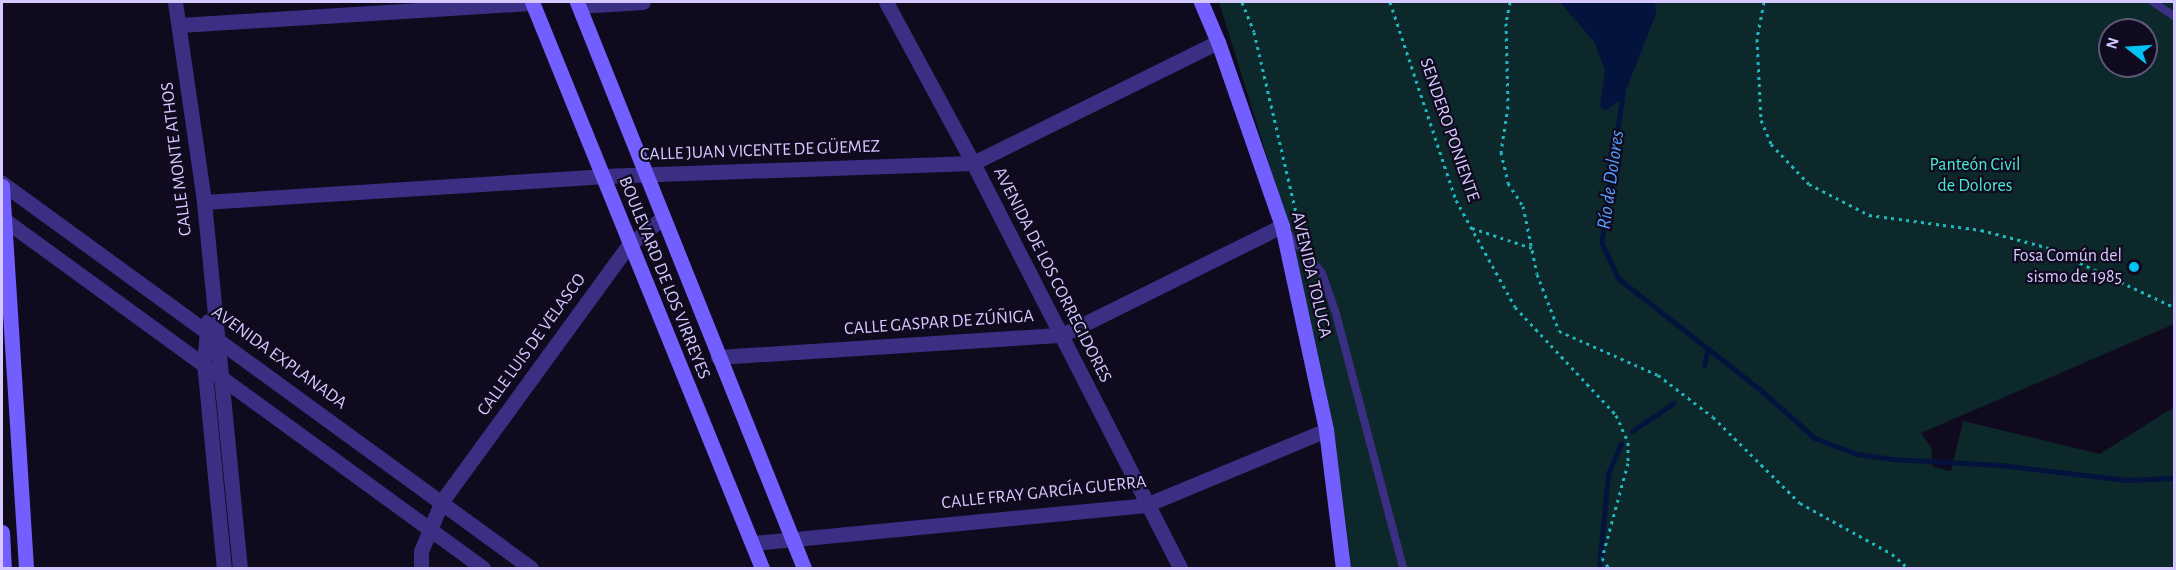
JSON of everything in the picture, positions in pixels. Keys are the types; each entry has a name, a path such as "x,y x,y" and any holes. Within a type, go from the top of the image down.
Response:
{"street":[{"name":"CALLE MONTE ATHOS","path":"175,2 204,202 212,313 219,338 240,568"},
{"path":"180,25 533,2"},
{"name":"BOULEVARD DE LOS VIRREYES","path":"533,2 628,246 762,568"},
{"path":"578,4 643,2"},
{"name":"AVENIDA DE LOS CORREGIDORES","path":"886,2 973,163 1179,568"},
{"name":"AVENIDA TOLUCA","path":"1201,2 1218,42 1282,226 1326,430 1343,568"},
{"name":"BOULEVARD DE LOS VIRREYES","path":"578,4 643,175 804,568"},
{"name":"CALLE JUAN VICENTE DE GÜEMEZ","path":"204,202 602,176 973,163 1218,42"},
{"path":"2,184 2,219 26,568"},
{"name":"AVENIDA EXPLANADA","path":"2,184 219,338 531,568"},
{"path":"2,219 204,362 483,568"},
{"name":"CALLE LUIS DE VELASCO","path":"421,568 421,551 428,527 442,501 628,246 662,219"},
{"name":"CALLE GASPAR DE ZÚÑIGA","path":"718,357 1062,335 1282,226"},
{"path":"212,313 204,328 204,362 224,568"},
{"name":"CALLE FRAY GARCÍA GUERRA","path":"753,543 792,537 1146,505 1326,430"},
{"path":"2,532 4,568"}],"lane":[{"path":"2153,2 2175,16"},
{"path":"1282,226 1322,273 1335,309 1403,568"}],"path":[{"path":"1242,2 1254,32 1305,252"},
{"name":"SENDERO PONIENTE","path":"1390,2 1456,200 1515,307 1616,415 1628,442 1628,462 1602,558 1609,568"},
{"path":"1510,2 1506,23 1508,105 1501,152 1508,183 1523,206 1537,274 1558,331 1658,375 1713,417 1800,503 1892,554 1908,568"},
{"path":"1764,2 1757,39 1761,120 1771,144 1809,184 1869,215 1981,230 2046,247 2175,307"},
{"path":"1471,227 1533,248"}],"green space":[{"name":"Panteón Civil de Dolores","path":"1219,2 2174,2 2174,324 1921,433 1931,447 1933,467 1951,471 1963,421 2100,454 2174,407 2174,568 1350,568 1287,221"}],"water":[{"path":"1560,2 1655,2 1656,14 1623,98 1605,111 1600,106 1605,71 1595,43"}],"waterway":[{"name":"Río de Dolores","path":"1623,94 1602,243 1618,278 1761,390 1815,438 1857,454 1891,459 2001,465 2126,480 2174,478"},
{"path":"1704,365 1708,348"},
{"path":"1632,431 1674,403"},
{"path":"1599,568 1608,474 1621,444"}],"place":[{"name":"Fosa Común del sismo de 1985","path":"2134,267"}]}
